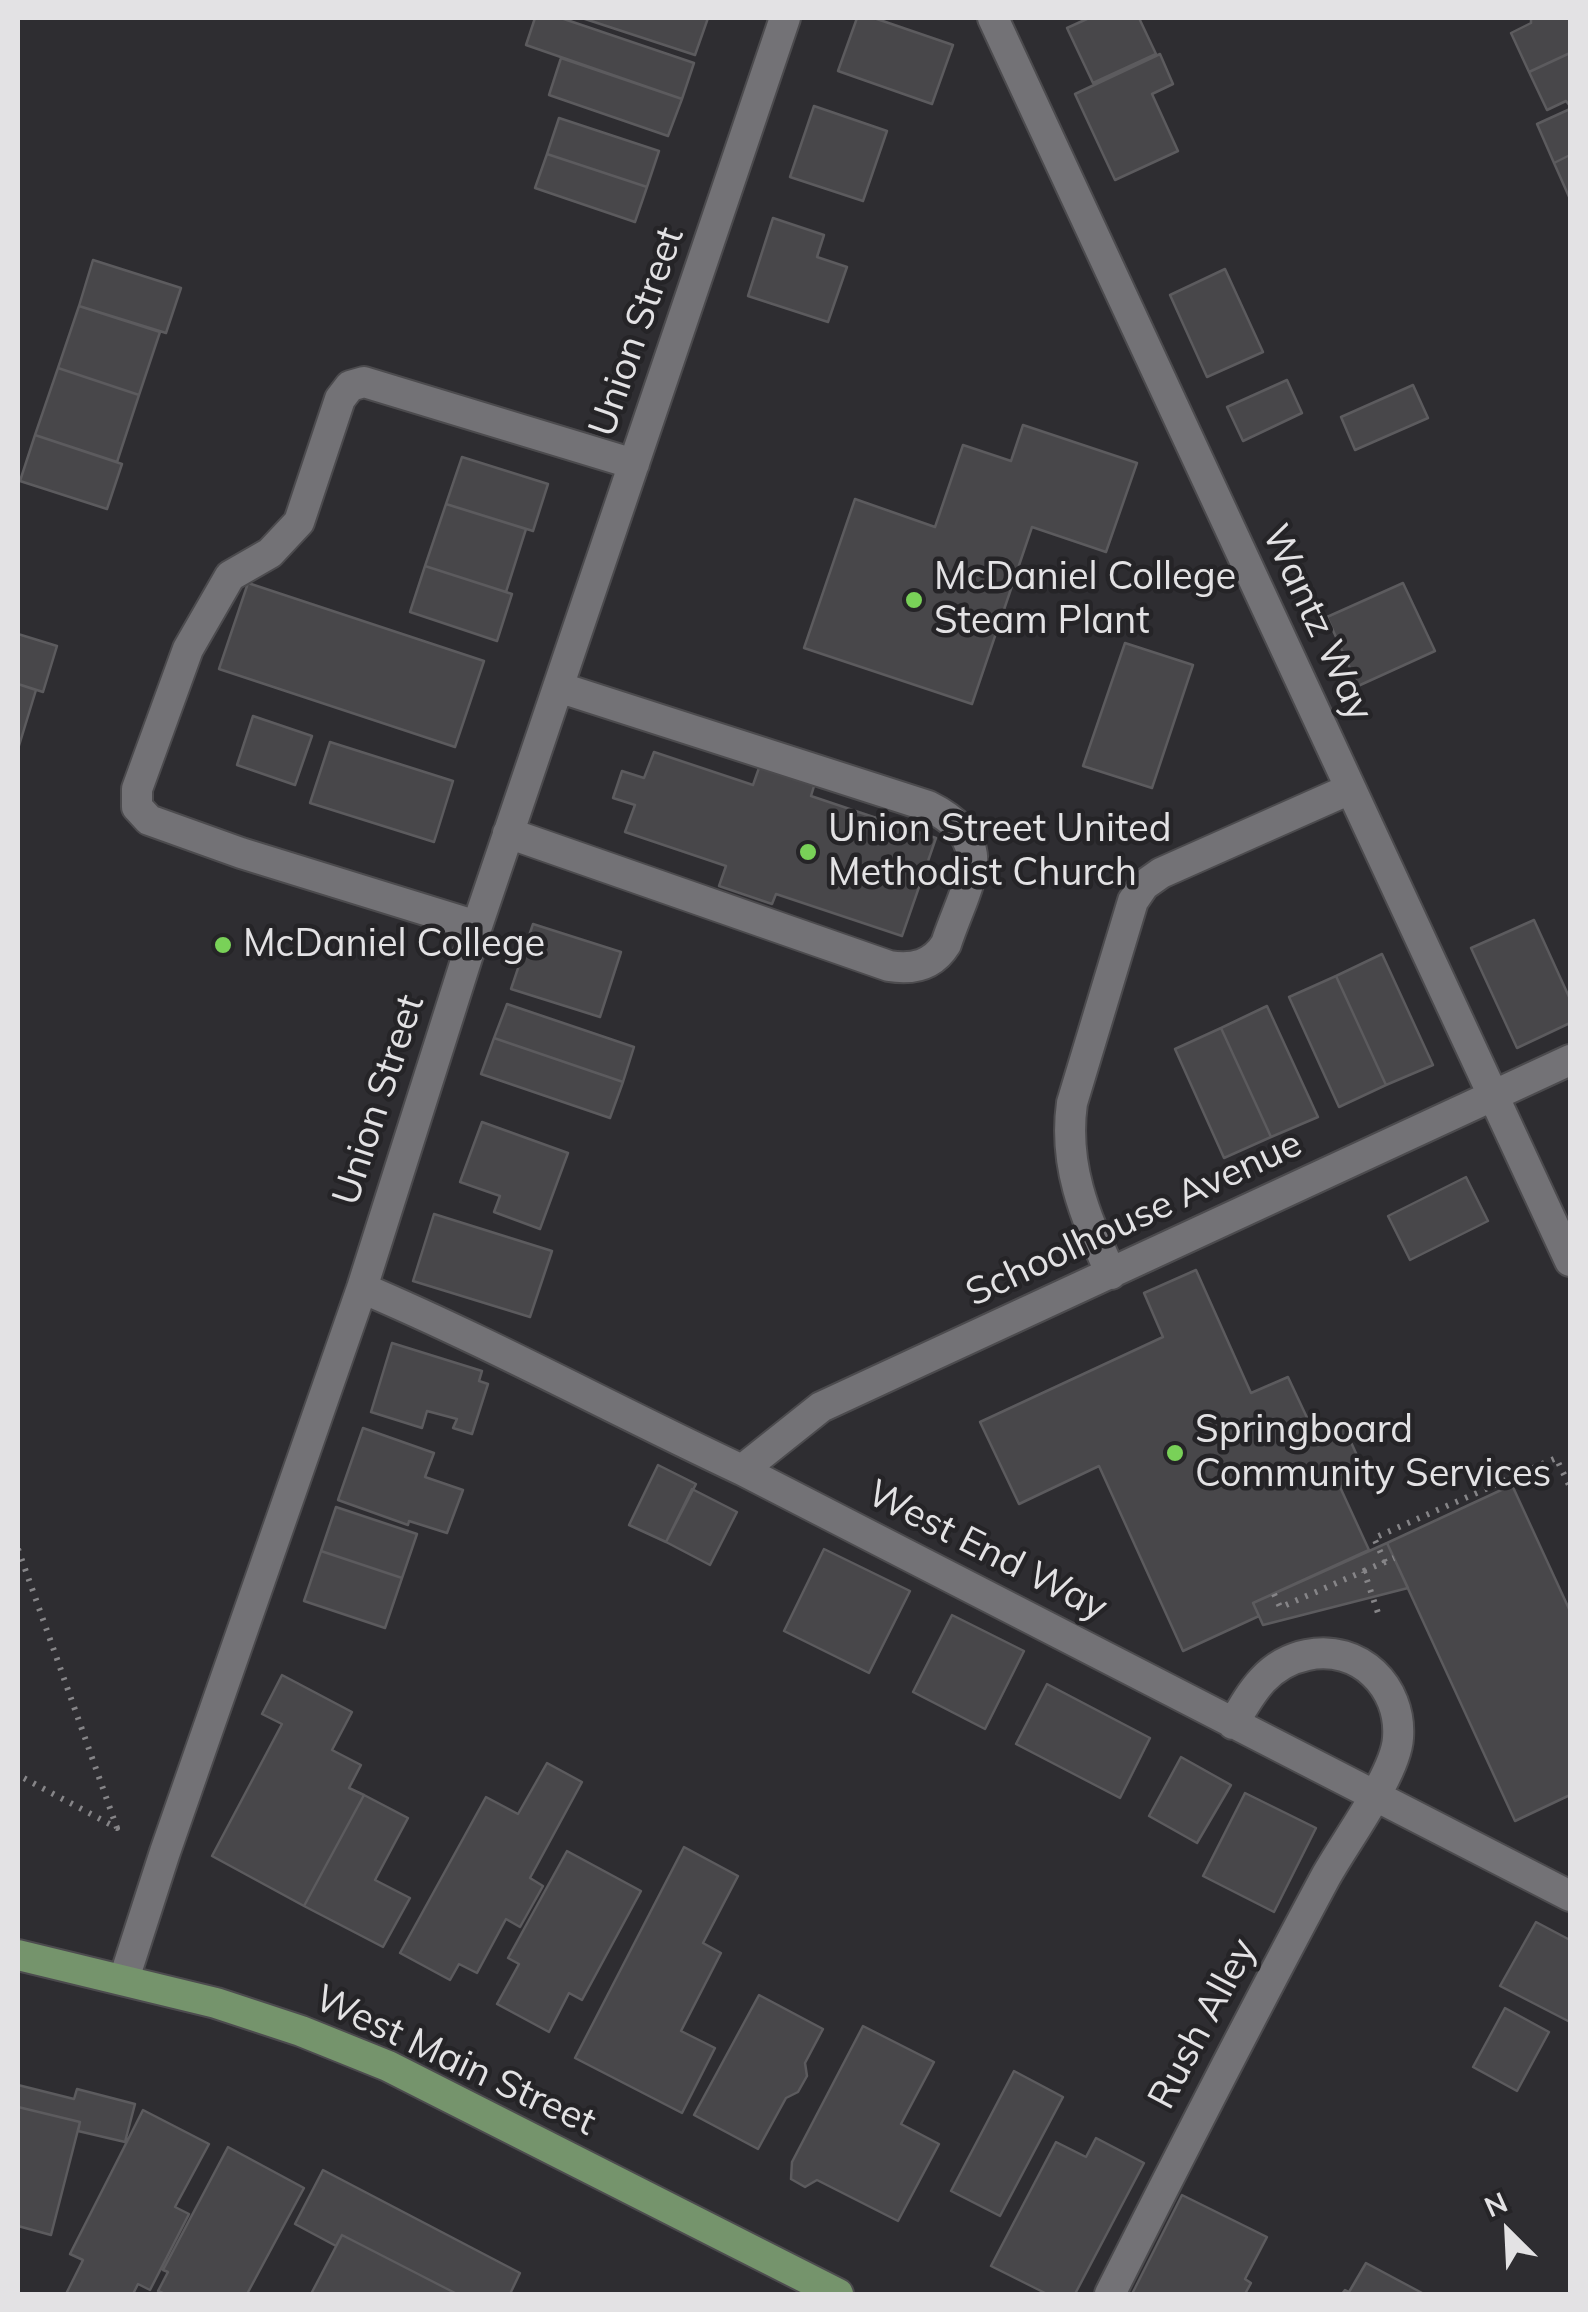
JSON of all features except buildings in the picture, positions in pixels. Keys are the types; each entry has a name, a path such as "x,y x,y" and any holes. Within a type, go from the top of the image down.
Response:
{"main road":[{"name":"West Main Street","path":"18,1955 124,1979 284,2026 388,2066 838,2294"}],"street":[{"name":"Union Street","path":"124,1979 164,1852 362,1288 476,926 785,18"},
{"name":"Wantz Way","path":"993,18 1570,1261"},
{"path":"476,926 241,853 149,820 137,807 136,789 188,648 230,576 270,552 300,522 340,399 350,386 364,382 634,464"},
{"path":"508,833 890,966 920,966 941,953 946,944 974,858 967,834 946,814 558,686"},
{"path":"1111,1274 1082,1209 1073,1176 1068,1129 1076,1087 1133,901 1144,885 1161,873 1350,789"},
{"name":"Schoolhouse Avenue","path":"742,1470 821,1406 1570,1060"},
{"name":"West End Way","path":"362,1288 508,1353 615,1411 742,1470 1570,1896"},
{"name":"Rush Alley","path":"1110,2294 1328,1874 1374,1795 1395,1754 1399,1736 1388,1689 1376,1672 1358,1661 1332,1654 1313,1653 1289,1659 1261,1679 1234,1724"}],"path":[{"path":"1385,1562 1374,1538 1556,1458 1570,1488"},
{"path":"18,1548 117,1828 18,1775"},
{"path":"1280,1607 1394,1558"},
{"path":"1364,1571 1379,1614 1377,1625"},
{"path":"1274,1594 1282,1617"}],"place":[{"name":"McDaniel College Steam Plant","path":"914,600"},
{"name":"Union Street United Methodist Church","path":"808,852"},
{"name":"McDaniel College","path":"223,945"},
{"name":"Springboard Community Services","path":"1175,1453"}]}
